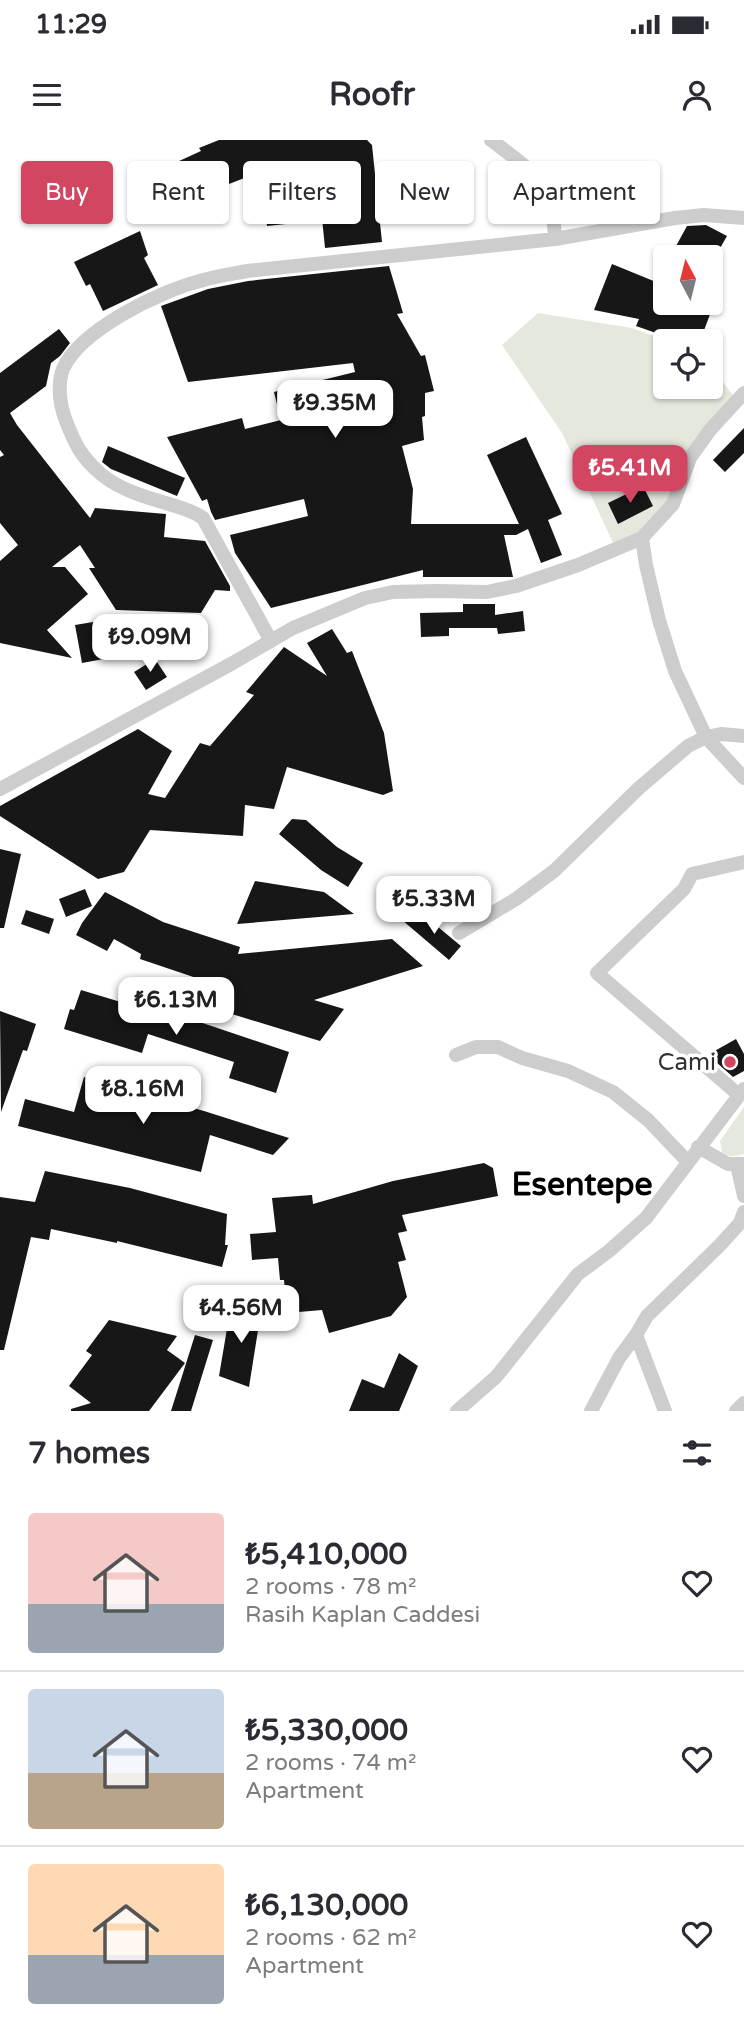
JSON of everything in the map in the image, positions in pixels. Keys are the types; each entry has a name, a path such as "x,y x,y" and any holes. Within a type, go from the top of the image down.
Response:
{"street":[{"path":"491,140 536,176 544,188 554,214 555,239"},
{"path":"271,641 203,518 187,509 130,491 102,475 77,450 62,410 60,387 63,369 73,354 96,332 132,309 198,281 247,271 555,239 675,218 704,215 744,218"},
{"path":"0,789 293,628 365,598 393,592 487,592 506,588 578,565 642,538 673,504 690,458 710,430 744,393"},
{"path":"642,538 659,621 675,671 706,737 744,778"},
{"path":"459,933 516,899 554,871 639,788 688,746 706,737 721,734 744,736"},
{"path":"457,1411 496,1377 578,1274 646,1218 741,1092 597,973 684,889 692,874 744,862"},
{"path":"456,1055 476,1047 498,1047 522,1058 568,1071 613,1092 648,1120 688,1162"},
{"path":"698,1147 728,1164 740,1165 744,1196"},
{"path":"591,1411 619,1358 647,1316 719,1246 740,1223 744,1212"},
{"path":"636,1335 665,1411"},
{"path":"736,1411 744,1403"}],"shaded area":[{"path":"538,313 632,328 653,336 653,399 723,399 723,382 737,401 710,430 658,521 616,549 562,433 502,345"},
{"path":"744,1107 744,1154 727,1155 722,1152 720,1141"}],"building":[{"path":"219,140 367,140 372,145 375,174 375,224 380,224 382,242 325,248 323,224 361,224 361,161 243,161 243,179 229,184 229,161 179,161 201,151 199,148"},
{"path":"706,225 727,236 722,245 677,245 687,226"},
{"path":"140,231 148,255 144,258 158,285 103,311 90,284 86,286 74,262"},
{"path":"612,264 653,281 653,315 710,315 704,329 653,329 653,332 636,326 639,319 594,310"},
{"path":"389,266 403,313 397,314 421,356 425,355 434,391 425,393 425,416 422,417 424,440 402,446 413,489 411,524 519,524 487,455 526,437 562,514 548,520 562,555 541,563 528,529 516,535 504,535 513,577 423,577 423,570 271,608 235,553 230,535 308,516 304,499 215,520 207,499 202,501 167,437 242,418 245,429 281,420 274,392 355,372 353,363 188,382 161,306 208,289 248,281"},
{"path":"59,329 70,343 51,363 46,386 10,413 17,425 90,518 95,508 166,514 164,537 205,541 230,586 230,591 215,590 201,613 116,610 89,568 95,568 80,545 52,567 65,567 88,594 47,630 72,658 0,643 0,561 18,545 0,523 0,457 4,455 0,450 0,373"},
{"path":"744,428 744,453 725,472 713,460"},
{"path":"108,446 185,478 177,496 111,469 102,462"},
{"path":"643,486 653,506 618,524 608,503"},
{"path":"463,604 495,604 495,615 523,611 525,631 498,634 497,628 449,628 449,636 421,637 420,613 463,612"},
{"path":"129,618 147,643 136,653 82,663 75,625 111,619 118,626"},
{"path":"332,629 347,653 352,651 384,733 393,791 383,795 287,767 274,809 245,805 243,836 150,830 124,872 98,879 0,816 0,806 138,729 172,751 148,794 165,798 200,743 210,746 254,695 246,692 284,647 327,676 307,643"},
{"path":"155,659 167,677 146,690 134,672"},
{"path":"292,819 306,820 337,847 363,863 348,887 321,870 279,834"},
{"path":"0,849 21,854 4,928 0,928"},
{"path":"255,881 324,892 354,914 237,924"},
{"path":"85,889 92,906 66,917 59,899"},
{"path":"105,892 163,922 240,947 238,954 392,939 423,966 314,1000 344,1009 320,1041 222,1011 229,989 140,959 141,954 114,939 107,951 76,935"},
{"path":"26,910 54,919 49,934 21,924"},
{"path":"426,917 461,946 449,960 402,920"},
{"path":"81,990 157,1013 158,1008 289,1052 276,1093 229,1078 234,1062 148,1034 142,1053 64,1029 70,1009 74,1010"},
{"path":"0,1011 36,1024 27,1051 23,1050 1,1112"},
{"name":"Cami","path":"736,1039 744,1054 744,1071 733,1077 716,1062 711,1053"},
{"path":"84,1077 289,1138 273,1155 210,1135 201,1172 18,1126 25,1099 74,1112"},
{"path":"484,1163 493,1168 498,1196 402,1215 407,1231 398,1233 406,1260 398,1262 407,1297 391,1316 329,1333 322,1310 287,1313 284,1280 280,1280 278,1258 252,1260 250,1234 276,1232 272,1198 312,1195 313,1204 393,1181"},
{"path":"45,1171 130,1188 227,1214 225,1245 228,1245 222,1267 117,1241 51,1229 49,1240 31,1237 4,1350 0,1350 0,1197 35,1202"},
{"path":"262,1305 249,1387 219,1376 230,1311"},
{"path":"109,1320 177,1336 167,1350 185,1363 149,1411 71,1411 91,1403 69,1386 92,1355 86,1351"},
{"path":"195,1335 213,1340 191,1411 171,1411"},
{"path":"399,1353 418,1366 399,1411 349,1411 362,1379 384,1388"}],"place":[{"name":"Cami","path":"730,1062"}],"district":[{"name":"Esentepe","path":"582,1185"}]}
